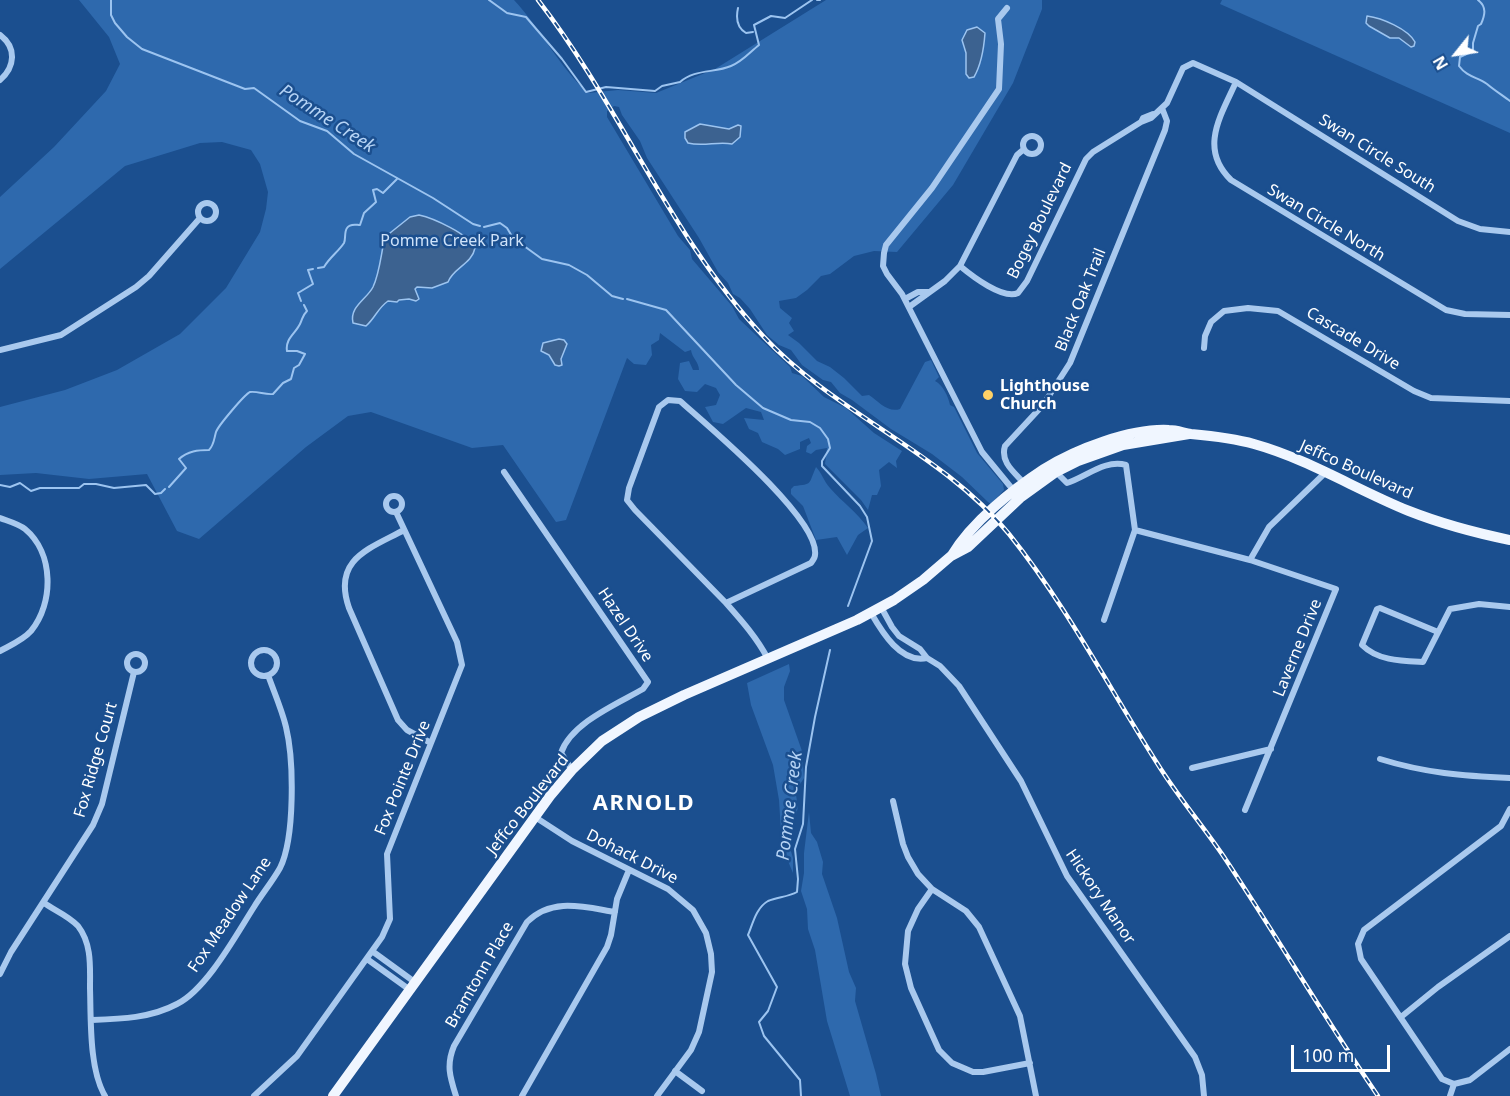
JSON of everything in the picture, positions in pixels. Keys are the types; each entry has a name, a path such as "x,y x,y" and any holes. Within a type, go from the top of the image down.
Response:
{"main road":[{"name":"Jeffco Boulevard","path":"951,556 961,541 1014,491 1052,464 1098,443 1169,429 1189,434 1218,436 1257,445 1433,520 1468,531 1510,540"},
{"name":"Jeffco Boulevard","path":"333,1096 535,817 572,770 602,741 639,717 876,610 923,580 951,556 968,547 1020,498 1056,472 1078,460 1123,445 1189,434"}],"street":[{"path":"1007,8 998,19 1001,44 999,89 932,188 886,245 883,266 905,299 982,452 1014,491"},
{"path":"0,35 8,44 12,57 10,69 0,80"},
{"name":"Bogey Boulevard","path":"960,266 1006,295 1018,293 1027,281 1086,159 1093,152 1141,122 1146,122 1162,108 1171,97 1183,68 1187,64 1193,63 1236,82"},
{"name":"Swan Circle South","path":"1236,82 1458,221 1480,229 1510,232"},
{"name":"Swan Circle North","path":"1236,82 1222,112 1213,141 1214,153 1221,171 1231,180 1446,310 1465,314 1510,315"},
{"name":"Black Oak Trail","path":"1024,483 1006,463 1005,446 1043,405 1071,363 1165,130 1167,121 1162,108"},
{"path":"909,307 945,281 960,266 1017,155 1024,149"},
{"path":"0,350 61,335 136,287 201,218"},
{"path":"905,299 916,293 928,292"},
{"path":"916,293 920,301"},
{"name":"Cascade Drive","path":"1204,348 1205,336 1211,322 1224,312 1248,308 1278,311 1414,391 1431,398 1510,401"},
{"path":"726,603 812,563 816,555 813,540 788,502 767,481 680,401 668,400 659,407 629,488 627,500 747,626 768,659"},
{"path":"1056,472 1067,483 1117,462 1126,465 1135,530 1104,620"},
{"name":"Hazel Drive","path":"504,472 648,682 643,689 581,726 563,746 561,753 572,770"},
{"path":"1250,560 1269,528 1325,473"},
{"name":"Fox Pointe Drive","path":"254,1096 297,1056 382,937 390,919 387,854 462,665 457,642 396,512"},
{"path":"0,518 24,529 36,542 45,559 48,578 43,606 31,631 0,651"},
{"path":"404,530 365,549 357,557 347,573 345,594 398,720 407,730 431,743"},
{"name":"Laverne Drive","path":"1135,530 1250,560 1336,589 1245,810"},
{"path":"1438,632 1377,609 1362,645 1373,653 1394,661 1423,662 1452,608 1479,604 1510,607"},
{"name":"Hickory Manor","path":"876,610 883,633 896,647 916,659 927,658"},
{"name":"Hickory Manor","path":"876,610 899,636 920,649 927,658 952,677 1022,782 1067,876 1195,1057 1202,1075 1204,1096"},
{"name":"Fox Meadow Lane","path":"262,651 270,652 276,658 275,670 268,675 256,673 252,666 255,655 262,651"},
{"name":"Fox Ridge Court","path":"0,974 11,952 93,825 102,804 134,672"},
{"name":"Fox Meadow Lane","path":"92,1020 147,1017 178,1004 192,993 227,950 280,868 285,856 290,829 290,750 286,727 268,675"},
{"path":"1192,768 1271,749"},
{"path":"1380,759 1413,769 1447,775 1510,778"},
{"path":"893,801 907,856 918,874 932,889 966,911 979,927 1020,1016 1036,1096"},
{"path":"1510,809 1501,826 1364,930 1358,944 1361,959 1442,1078 1454,1084 1470,1080 1510,1049"},
{"name":"Dohack Drive","path":"535,817 572,841 668,889 698,917 709,943 712,972 699,1032 691,1050 657,1096"},
{"path":"522,1096 607,947 621,887 629,870"},
{"path":"932,889 918,909 909,932 905,964 911,988 939,1050 952,1064 973,1072 1030,1063"},
{"path":"44,903 74,922 86,939 90,960 95,1065 99,1086 105,1096"},
{"name":"Bramtonn Place","path":"456,1096 449,1076 449,1059 457,1041 527,922 546,909 561,905 615,912"},
{"path":"1401,1017 1438,987 1510,936"},
{"path":"372,951 413,986"},
{"path":"367,959 413,986"},
{"path":"675,1071 702,1091"},
{"path":"1450,1096 1454,1084"}],"green space":[{"name":"Pomme Creek Park","path":"79,0 514,0 568,72 588,93 618,90 656,93 715,69 826,0 1042,0 1042,9 1013,83 953,185 897,252 874,251 854,256 830,274 821,276 796,298 779,301 780,308 792,318 789,323 794,331 788,335 817,361 830,367 844,378 862,396 869,395 888,408 900,409 925,362 931,360 939,377 935,381 945,391 950,405 954,407 977,453 1003,484 1004,490 991,504 962,477 932,454 891,429 840,393 831,382 823,380 802,365 791,350 779,345 767,335 750,309 733,294 728,283 718,272 699,238 647,158 640,141 619,107 614,106 607,111 607,117 678,236 690,250 692,259 732,306 739,319 790,367 792,373 802,376 824,397 846,408 874,433 902,451 896,461 897,468 889,462 879,470 881,486 877,495 872,495 868,510 825,464 827,448 816,450 811,454 806,452 807,446 811,443 809,438 800,442 800,449 785,455 762,442 758,433 749,429 744,418 764,420 761,412 746,408 723,424 713,422 705,407 716,405 720,395 716,388 705,384 697,392 685,391 678,379 680,363 689,361 693,370 699,370 698,365 691,350 685,352 660,333 659,340 651,345 652,355 646,365 634,364 627,358 566,520 556,522 503,445 472,448 371,412 348,416 306,447 199,539 177,531 147,474 89,479 36,473 0,475 0,407 65,390 117,370 180,334 226,288 260,232 266,209 268,192 260,164 251,150 222,142 200,143 125,166 0,269 0,197 54,147 106,91 120,64 109,37"},
{"path":"1222,0 1510,0 1510,133 1220,4"},
{"path":"816,467 828,486 868,528 858,535 847,555 837,537 816,540 803,506 791,494 794,486 809,482"},
{"path":"789,664 790,671 784,687 784,700 802,751 804,778 797,789 798,807 792,819 790,848 793,873 782,847 779,800 773,765 751,705 747,683"},
{"path":"809,812 811,833 817,842 823,862 822,874 837,918 849,972 856,988 855,1001 881,1096 850,1096 827,1021 815,950 808,929 807,909 801,891"}],"shaded area":[{"path":"1367,16 1380,19 1401,29 1412,37 1415,42 1414,46 1411,47 1399,38 1390,38 1369,26 1366,23"},
{"path":"977,27 985,33 984,44 974,77 969,78 966,74 966,53 962,40 967,30"},
{"path":"700,124 729,129 738,125 741,126 740,137 732,144 688,143 685,132"},
{"path":"419,215 433,219 466,237 475,248 470,258 450,277 448,282 432,288 417,287 415,289 419,299 416,301 409,299 397,302 388,301 366,326 353,323 352,317 356,308 373,287 385,237 410,217"},
{"path":"564,340 567,344 561,359 562,365 559,366 555,365 549,355 541,351 543,343"}],"waterway":[{"name":"Pomme Creek","path":"111,0 111,15 115,23 142,49 245,89 254,88 300,121 327,131 354,154 480,226"},
{"path":"489,0 507,13 526,17 562,59 586,92 606,87 655,91 662,86 680,82 698,73 731,66 759,45 754,25 771,16 785,18 812,0"},
{"path":"1478,0 1484,8 1481,24 1478,26 1473,51 1460,57 1459,66 1510,101"},
{"path":"738,8 737,18 740,28 746,33 753,32"},
{"path":"318,268 324,267 344,243 348,226 360,225 364,213 376,202 373,190 377,189 383,193 397,179"},
{"name":"Pomme Creek","path":"484,227 500,223 507,228 513,238 542,259 569,265 587,275 612,296 623,299"},
{"path":"301,301 298,293 313,284 308,270 313,269"},
{"name":"Pomme Creek","path":"627,299 666,310 736,385 763,408 791,420 810,422 820,428 828,439 830,448 822,461 822,466 860,506 867,517 872,541 848,606"},
{"path":"169,487 186,468 179,459 186,454 209,450 218,429 247,394 250,392 273,394 283,383 291,379 294,368 299,365 305,354 287,351 287,347 307,311 304,305"},
{"path":"0,485 10,487 20,483 31,491 40,488 79,488 84,484 114,488 146,485 155,494 165,489"},
{"name":"Pomme Creek","path":"801,1096 800,1080 764,1036 759,1022 768,1011 777,987 748,935 755,916 764,904 797,892 795,849 803,824 806,767 830,650"}],"railway":[{"path":"538,0 568,41 701,258 764,337 823,389 953,479 982,505 1030,561 1086,646 1165,776 1226,860 1378,1096"}],"place":[{"name":"Lighthouse Church","path":"988,395"}],"district":[{"name":"ARNOLD","path":"644,804"}]}
